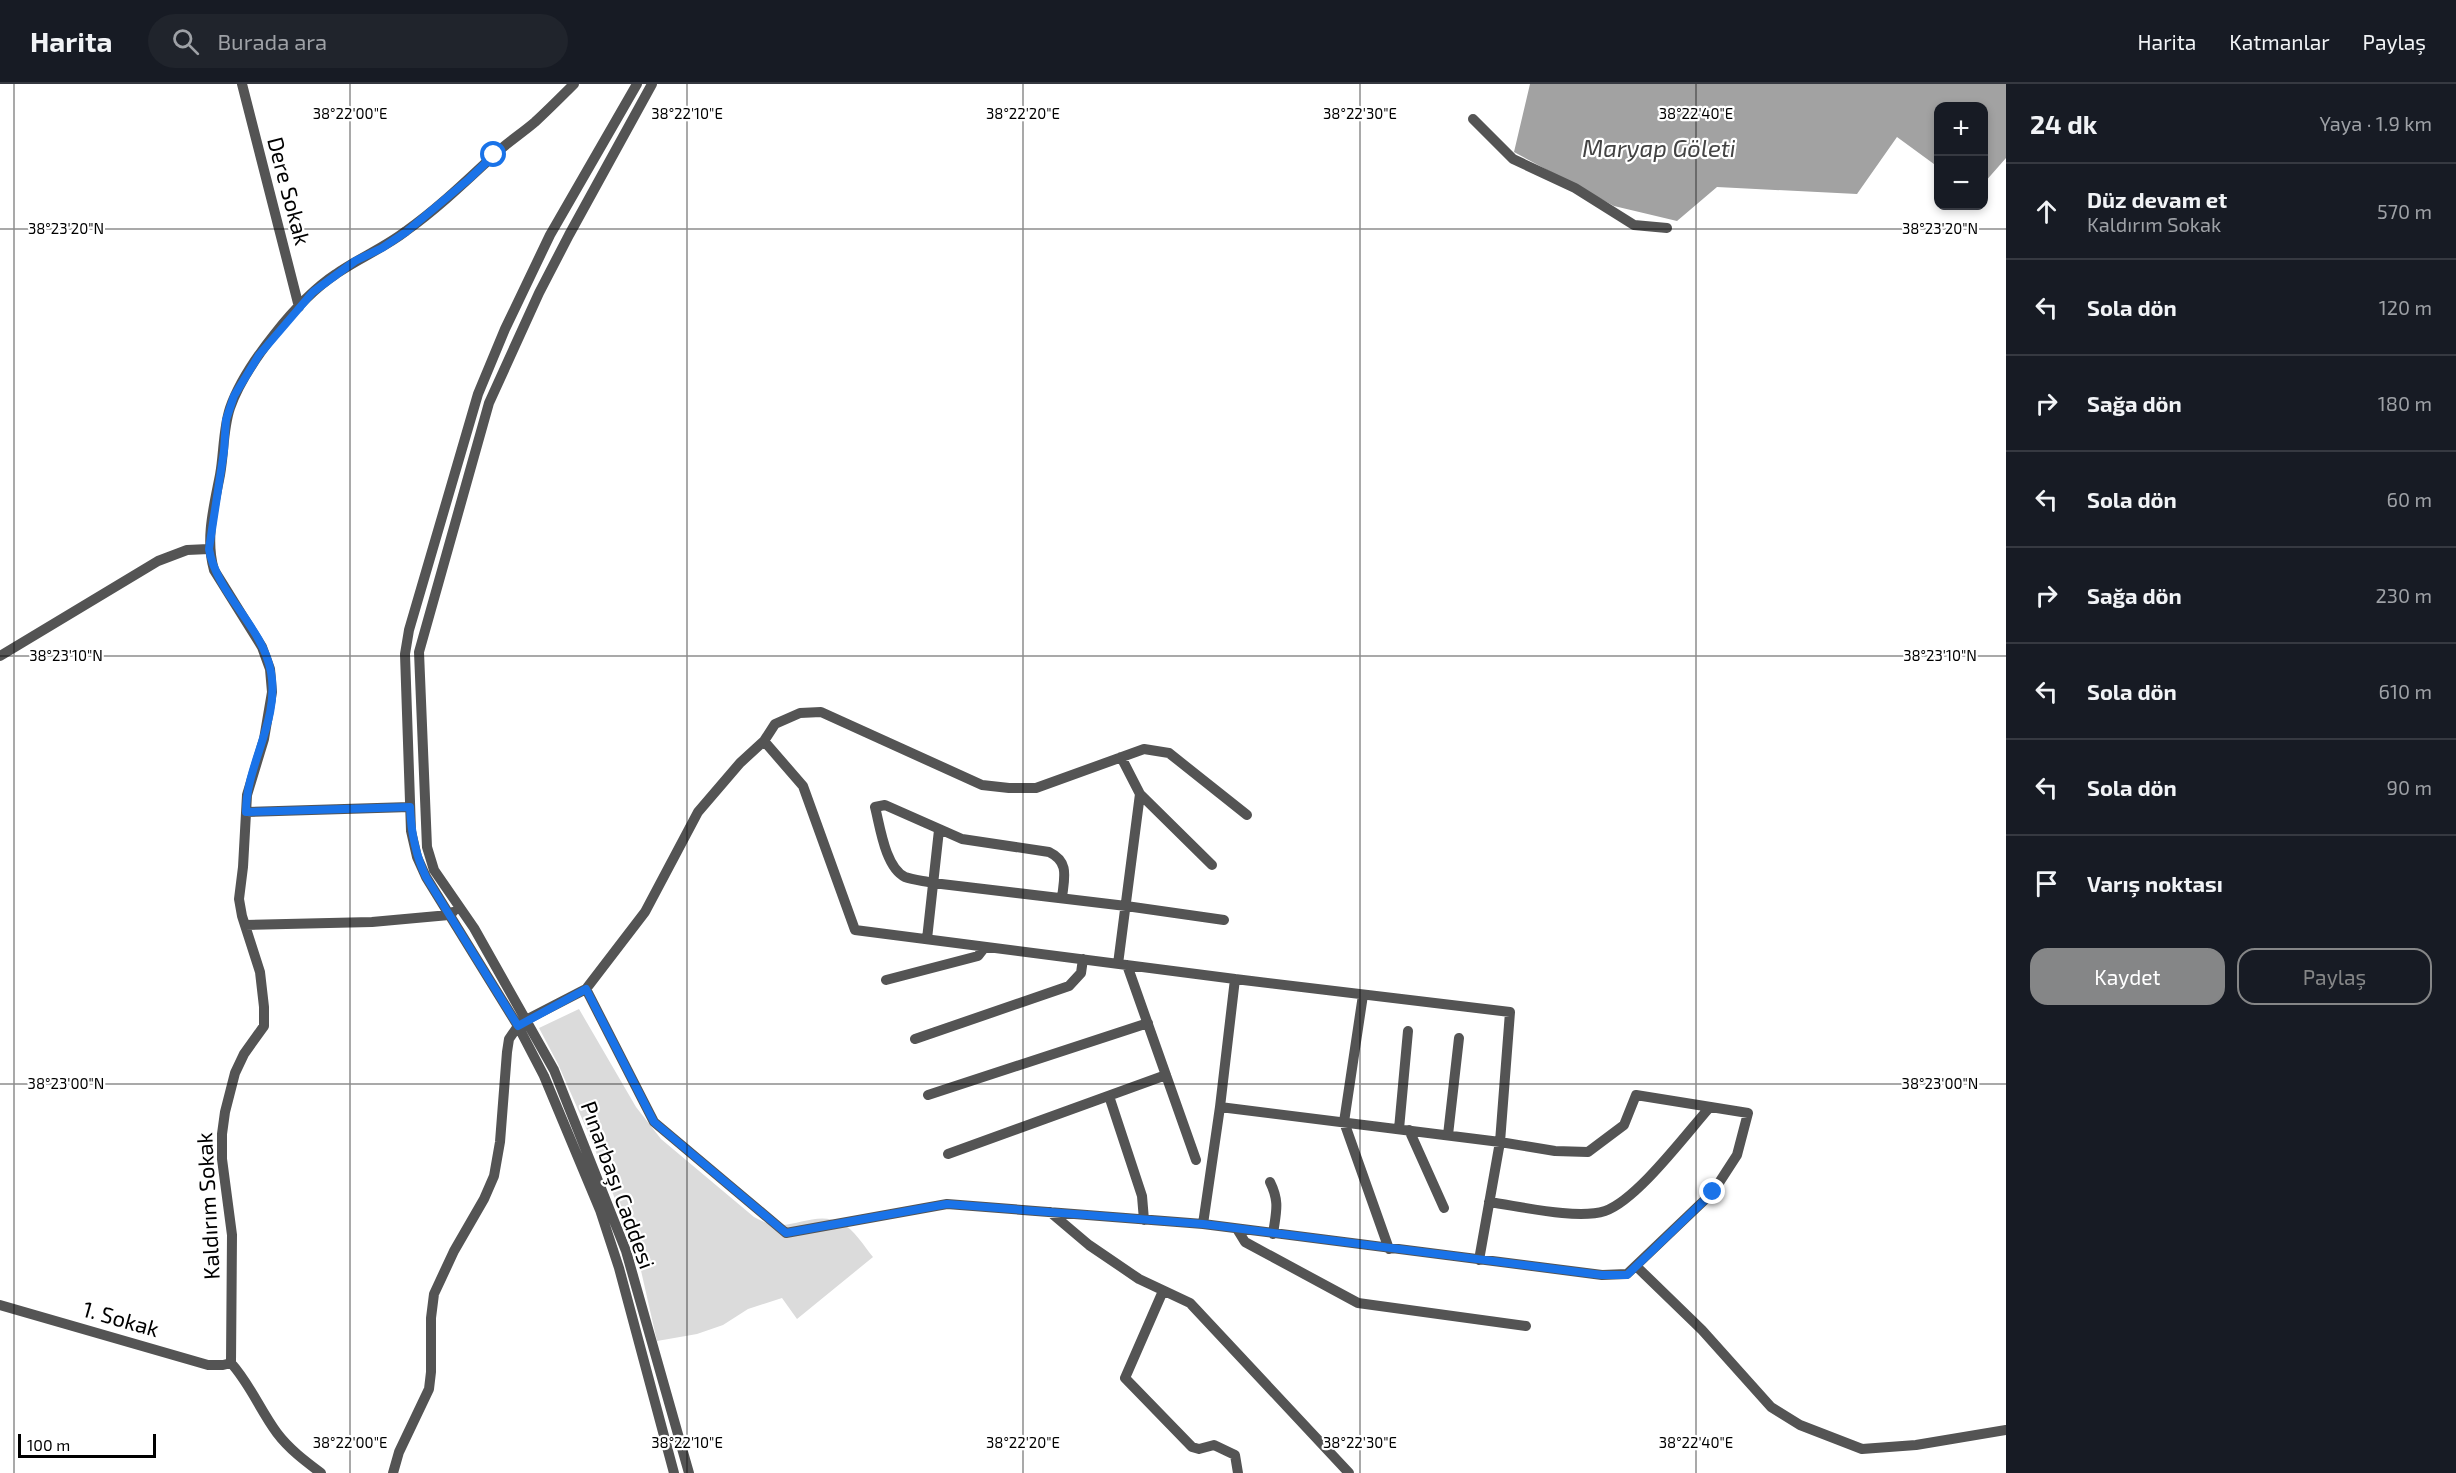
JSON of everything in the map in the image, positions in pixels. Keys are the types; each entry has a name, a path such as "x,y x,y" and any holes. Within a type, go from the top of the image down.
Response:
{"street":[{"name":"Dere Sokak","path":"242,84 299,307"},
{"name":"Kaldırım Sokak","path":"231,1363 232,1235 222,1159 222,1134 227,1101 235,1073 244,1054 264,1026 260,972 239,899 247,795 267,726 272,680 262,647 214,570 209,549 224,451 226,420 232,403 259,355 299,307 333,275 382,248 433,210 536,121 574,84"},
{"path":"522,1023 448,915 417,857 411,831 405,652 409,630 478,394 505,329 550,236 637,84"},
{"path":"652,84 569,234 539,293 489,403 418,652 427,847 435,870 460,908 522,1023 600,1210 619,1268 674,1473"},
{"path":"1473,119 1513,159 1575,188 1634,225 1667,228"},
{"path":"0,656 158,561 187,549 209,549"},
{"path":"393,1473 399,1452 429,1389 434,1294 453,1251 484,1199 494,1176 500,1142 509,1039 522,1023 586,989 645,912 698,812 740,763 764,741 776,724 800,713 821,712 982,785 1009,788 1036,788 1144,749 1169,753 1247,815"},
{"path":"764,741 803,786 855,930 1510,1012 1500,1142 1479,1260"},
{"path":"1121,758 1140,794 1212,865"},
{"path":"1140,794 1126,906 1123,965 1148,1023 1196,1160"},
{"path":"1062,898 1064,868 1059,856 1049,852 962,839 939,830 927,822 885,806 875,807 886,851 897,871 905,877 933,883 1224,920"},
{"path":"246,812 410,807"},
{"path":"927,939 939,830"},
{"path":"245,925 372,922 448,915 460,908"},
{"path":"886,980 978,956 985,946"},
{"path":"915,1039 1069,986 1081,973 1083,960"},
{"path":"1203,1224 1235,979"},
{"path":"586,989 654,1122 786,1233 947,1204 1203,1224 1602,1275 1627,1275 1713,1192 1737,1155 1748,1113 1636,1095 1624,1125 1588,1152 1555,1151 1448,1135 1220,1107"},
{"path":"1363,994 1344,1122 1389,1249"},
{"name":"Pınarbaşı Caddesi","path":"522,1023 554,1070 626,1251 689,1473"},
{"path":"928,1095 1148,1023"},
{"path":"1408,1031 1404,1130 1444,1208"},
{"path":"1448,1135 1459,1038"},
{"path":"948,1154 1166,1075"},
{"path":"1109,1095 1143,1196 1144,1220"},
{"path":"1489,1202 1558,1212 1604,1211 1615,1206 1640,1186 1710,1107"},
{"path":"1270,1182 1278,1204 1273,1234"},
{"path":"1049,1212 1089,1245 1139,1279 1190,1303 1349,1473"},
{"path":"1237,1229 1245,1242 1358,1304 1526,1326"},
{"path":"1636,1266 1702,1330 1771,1407 1800,1425 1862,1449 1916,1444 2006,1430"},
{"path":"1163,1291 1125,1378 1192,1448 1199,1449 1214,1445 1235,1455 1238,1473"},
{"name":"1. Sokak","path":"0,1305 208,1365 231,1363"},
{"path":"231,1363 246,1381 278,1434 288,1446 321,1473"}],"shaded area":[{"path":"579,1009 636,1107 661,1139 754,1217 777,1225 818,1219 834,1220 850,1229 873,1257 797,1319 782,1298 748,1309 723,1325 697,1334 657,1341 637,1253 587,1130 558,1064 539,1028"}],"water":[{"name":"Maryap Göleti","path":"1530,84 2006,84 2006,158 1988,178 1988,102 1934,102 1934,164 1897,137 1857,194 1717,187 1677,221 1614,206 1514,152"}],"route":[{"path":"494,155 406,232 333,275 313,292 259,355 234,396 229,409 209,549 214,570 262,647 272,680 267,726 247,795 246,812 410,807 411,831 417,857 426,877 518,1026 586,989 654,1122 786,1233 947,1204 1203,1224 1602,1275 1627,1275 1713,1192"}]}
